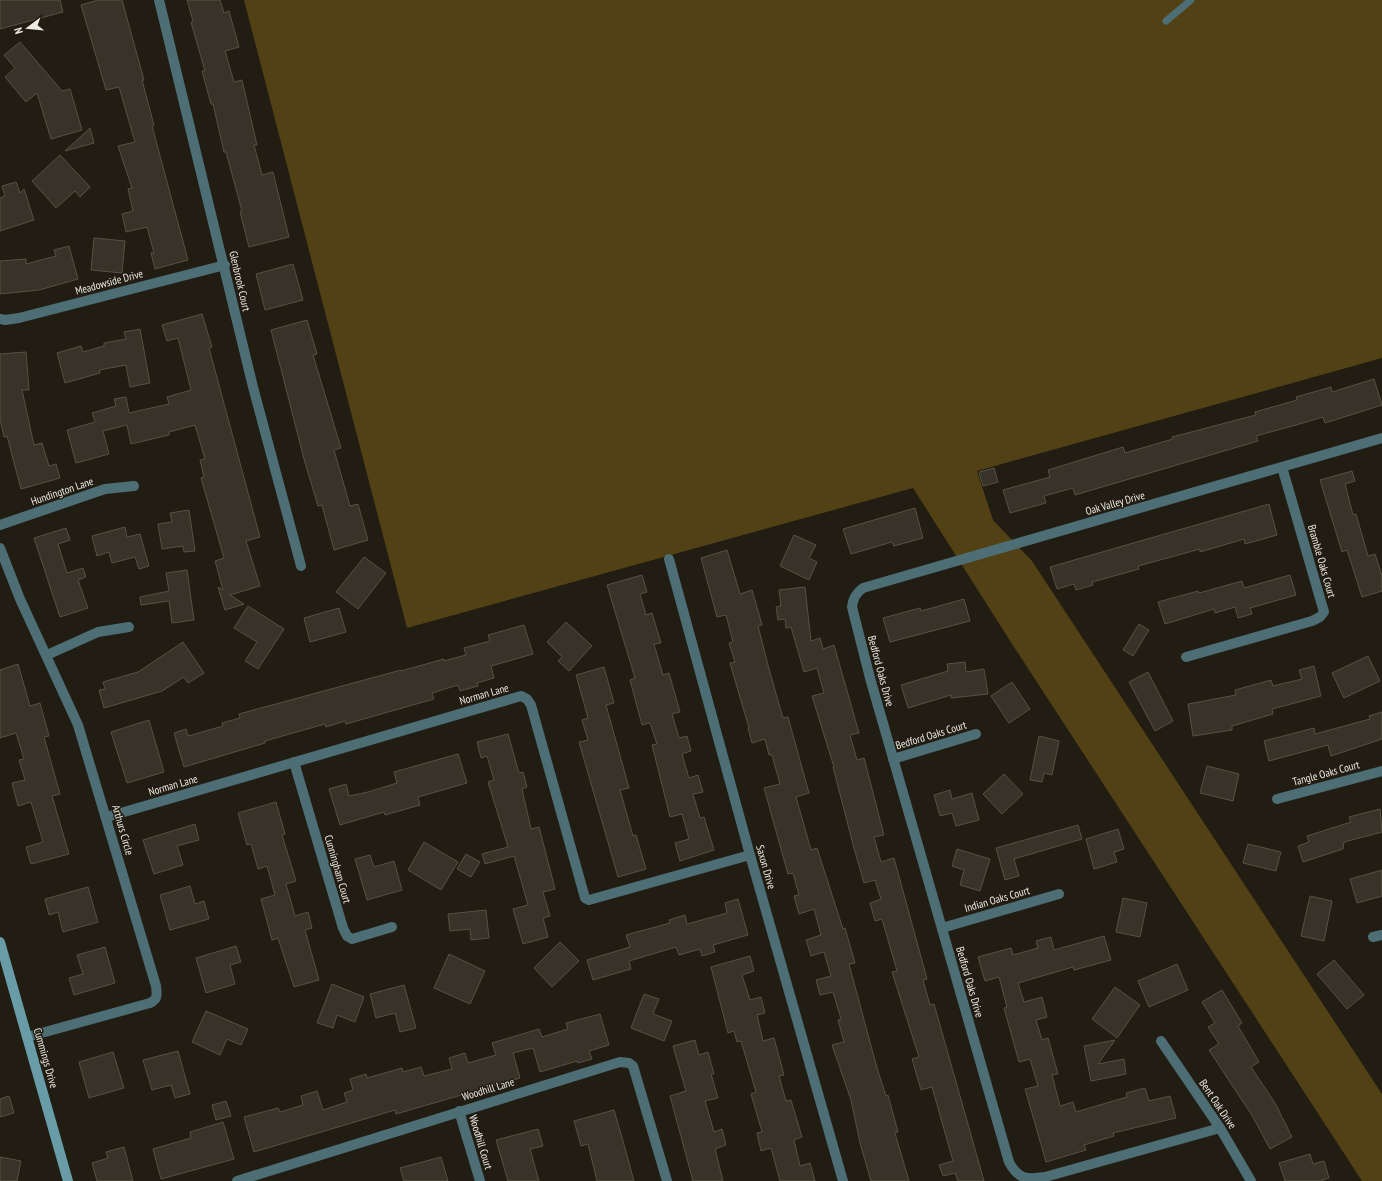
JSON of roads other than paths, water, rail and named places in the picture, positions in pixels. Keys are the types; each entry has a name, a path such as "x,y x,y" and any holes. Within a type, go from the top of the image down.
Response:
{"street":[{"name":"Glenbrook Court","path":"159,0 259,409 301,566"},
{"name":"Meadowside Drive","path":"0,319 5,320 19,318 224,265"},
{"name":"Oak Valley Drive","path":"857,593 863,588 1382,438"},
{"name":"Bramble Oaks Court","path":"1186,658 1312,621 1320,617 1324,612 1282,467"},
{"name":"Hundington Lane","path":"0,525 105,489 134,486"},
{"name":"Arthurs Circle","path":"0,548 20,599 78,725 107,817 156,986 157,996 156,1000 150,1003 27,1037"},
{"name":"Saxon Drive","path":"669,559 750,855 842,1181"},
{"name":"Bedford Oaks Drive","path":"857,593 852,607 893,759 1009,1162 1018,1174 1030,1179 1045,1177 1220,1128"},
{"path":"47,656 98,632 129,626"},
{"name":"Norman Lane","path":"107,817 521,696 527,699 531,705 585,898 589,900 750,855"},
{"name":"Bedford Oaks Court","path":"893,759 976,734"},
{"name":"Cunningham Court","path":"294,762 343,928 347,936 352,939 392,927"},
{"name":"Tangle Oaks Court","path":"1277,799 1382,771"},
{"name":"Indian Oaks Court","path":"942,928 1059,894"},
{"name":"Cummings Drive","path":"0,942 68,1181"},
{"name":"Bent Oak Drive","path":"1161,1041 1220,1128 1251,1181"},
{"name":"Woodhill Lane","path":"237,1181 620,1062 629,1063 633,1066 667,1181"},
{"name":"Woodhill Court","path":"459,1111 480,1181"}],"lane":[{"path":"1166,21 1191,0"}]}
